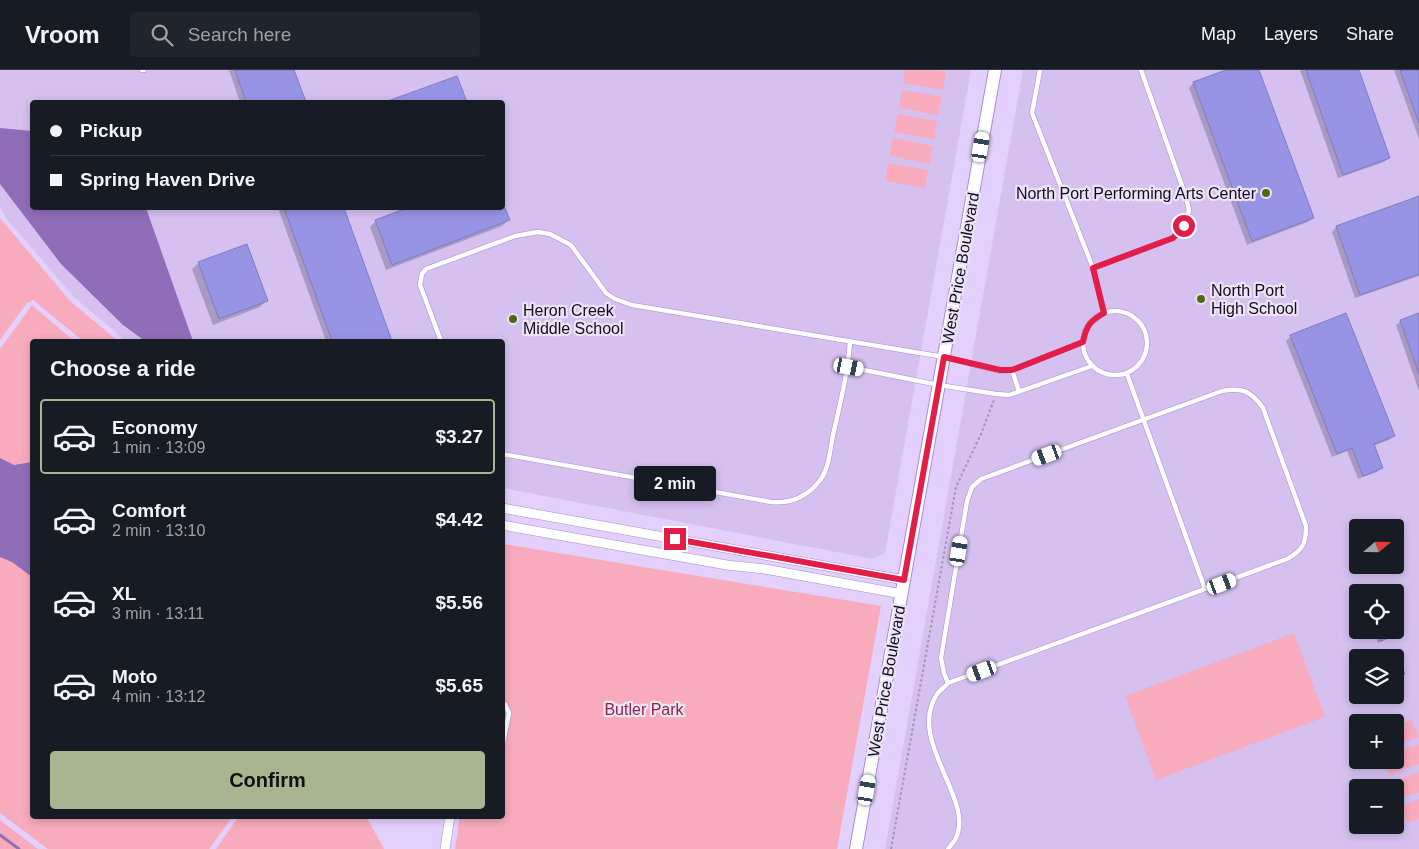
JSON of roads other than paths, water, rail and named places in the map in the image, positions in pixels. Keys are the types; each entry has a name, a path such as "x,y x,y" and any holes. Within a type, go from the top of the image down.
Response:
{"street":[{"name":"West Price Boulevard","path":"858,849 995,70"},
{"path":"505,509 904,580"},
{"path":"505,527 727,565 765,569 902,594"},
{"path":"445,849 450,819"}],"lane":[{"path":"1040,70 1032,113 1093,268 1104,313"},
{"path":"1093,268 1173,238 1184,226 1189,210 1141,70"},
{"path":"440,339 420,285 422,274 426,270 514,236 538,232 550,234 570,245 581,257 606,293 615,299 632,305 944,357 1000,370 1012,370 1083,342"},
{"path":"1116,311 1128,314 1139,321 1146,332 1148,344 1145,356 1138,367 1127,374 1114,376 1102,373 1092,366 1085,355 1083,342 1086,330 1093,319 1104,313 1116,311"},
{"path":"505,455 771,502 791,501 800,498 814,487 826,470 849,367 850,341"},
{"path":"849,367 939,385 1009,395 1092,366"},
{"path":"1012,370 1019,391"},
{"path":"1127,374 1205,590"},
{"path":"948,683 941,658 967,501 972,487 981,479 1222,391 1234,389 1247,392 1256,398 1265,413 1306,526 1306,542 1298,553 1287,559 948,683 937,694 930,711 928,725 934,749 956,804 959,824 956,839 948,849"},
{"path":"505,704 508,713 505,730"}],"waterway":[{"path":"0,835 19,849"}],"place":[{"name":"North Port Performing Arts Center","path":"1266,193"},
{"name":"North Port High School","path":"1201,299"},
{"name":"Heron Creek Middle School","path":"513,319"}],"park label":[{"name":"Butler Park","path":"644,709"}]}
